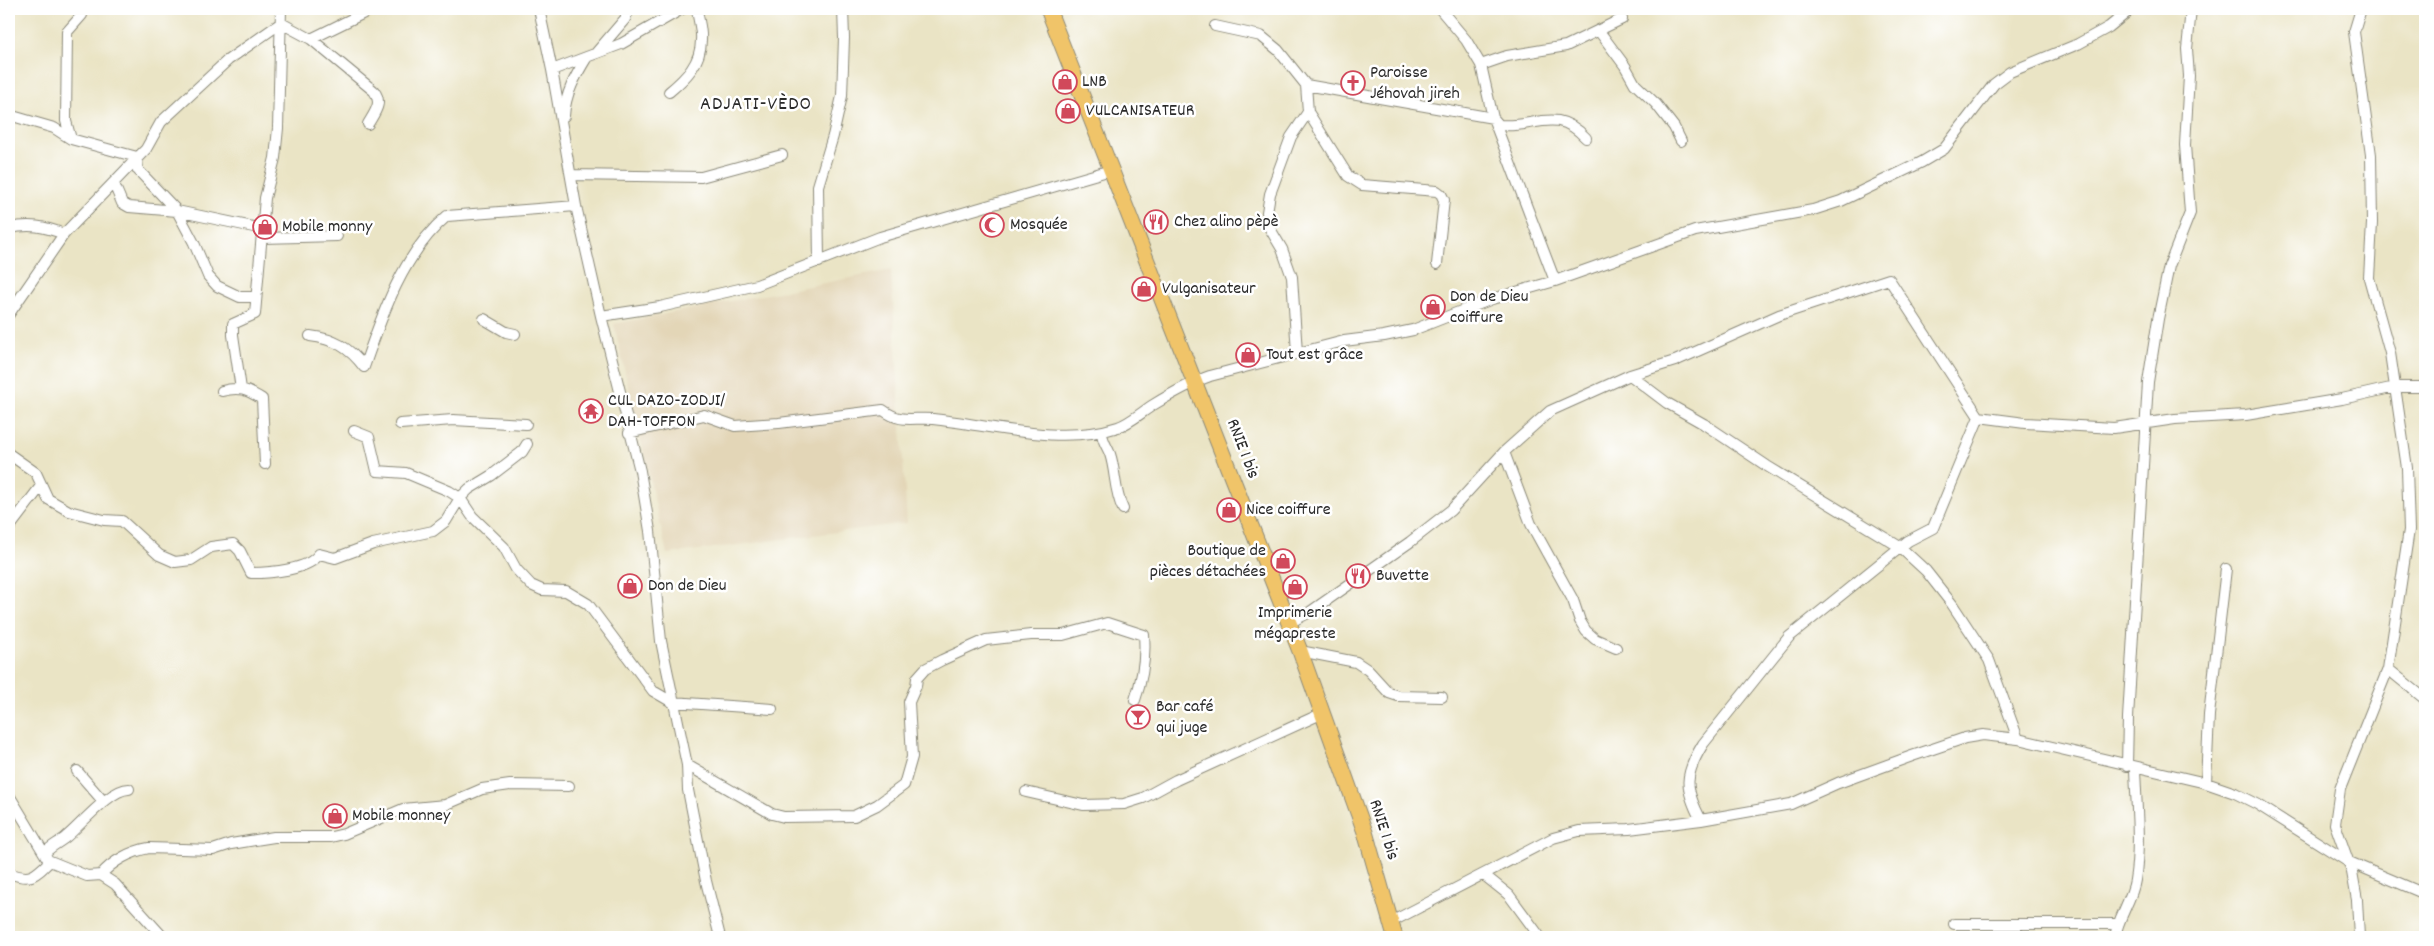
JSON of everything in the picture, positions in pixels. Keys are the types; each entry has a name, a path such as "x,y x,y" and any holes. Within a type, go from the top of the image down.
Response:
{"main road":[{"name":"RNIE 1 bis","path":"1048,9 1290,623 1365,832 1395,937"}],"street":[{"path":"72,139 66,121 67,32 82,15 83,9"},
{"path":"241,389 232,335 233,324 255,314 265,198 275,158 278,128 281,9"},
{"path":"311,39 372,9"},
{"path":"539,9 564,132 576,206 629,433 640,472 650,530 661,641 672,702 687,765 690,799 720,937"},
{"path":"564,132 565,107 573,81 591,55 625,18 629,9"},
{"path":"552,70 621,44 682,9"},
{"path":"669,92 684,79 696,64 702,41 697,9"},
{"path":"819,262 818,186 834,136 842,96 844,38 842,9"},
{"path":"1440,9 1466,40 1481,65 1493,118 1555,281"},
{"path":"629,433 704,415 735,426 883,410 894,418 904,420 931,419 1046,434 1102,432 1120,426 1195,381 1344,341 1413,330 1492,299 1555,281 1695,231 1813,210 1842,200 1922,162 1944,149 1994,84 2010,72 2078,44 2110,27 2130,9"},
{"path":"2115,937 2117,924 2131,896 2136,871 2128,718 2145,424 2158,319 2169,266 2190,214 2185,145 2189,76 2187,49 2191,9"},
{"path":"2359,937 2352,872 2335,824 2337,802 2340,789 2388,669 2409,530 2407,468 2390,353 2369,278 2372,223 2371,154 2354,32 2361,9"},
{"path":"1481,65 1507,56 1566,46 1622,19"},
{"path":"281,23 311,39 374,91 379,103 368,124"},
{"path":"9,314 64,234 146,149 161,122 228,60 281,23"},
{"path":"1215,26 1261,36 1278,50 1306,85 1308,112 1348,176 1362,185 1437,191 1442,194 1444,200 1437,264"},
{"path":"1599,31 1625,66 1635,84 1656,104 1674,127 1681,141"},
{"path":"1306,85 1493,118 1499,125 1505,126 1552,120 1563,122 1573,124 1586,138"},
{"path":"1296,353 1292,277 1282,249 1269,227 1267,204 1290,137 1308,112"},
{"path":"9,115 54,128 72,139 137,157"},
{"path":"571,174 701,177 782,154"},
{"path":"137,157 138,170 177,210 208,276 217,286 240,297 256,297"},
{"path":"601,316 660,307 757,285 880,237 1111,170"},
{"path":"114,184 122,204 130,207 177,210 263,233 337,236"},
{"path":"310,336 334,340 345,346 364,367 373,337 410,262 431,230 447,216 576,206"},
{"path":"9,228 26,224 45,226 64,234"},
{"path":"1290,623 1310,612 1410,542 1451,510 1504,452 1550,411 1630,375 1675,362 1779,315 1889,279 1978,417 2025,423 2114,428 2175,419 2246,415 2342,399 2395,387 2425,388"},
{"path":"484,319 506,332 515,334"},
{"path":"1630,375 1667,402 1767,466 1900,547 1926,571 1952,604 1989,660 2018,739"},
{"path":"222,391 235,387 262,400 265,464"},
{"path":"1701,820 1690,799 1688,779 1692,761 1789,637 1900,547 1933,528 1978,417"},
{"path":"400,424 453,420 526,424"},
{"path":"354,431 369,437 377,471 406,473 460,498 472,516 504,548 516,569 531,584 542,590 566,592 588,604 653,691 672,702 772,709"},
{"path":"1102,432 1102,439 1110,455 1117,496 1123,508"},
{"path":"9,454 36,473 48,499 69,511 104,520 122,521 159,555 174,562 191,560 211,547 233,544 240,551 252,573 284,571 315,561 319,554 335,558 373,544 434,531 446,521 460,498 469,489 492,475 522,452 527,444"},
{"path":"1504,452 1531,524 1573,600 1580,621 1586,631 1595,639 1616,648"},
{"path":"9,528 41,486"},
{"path":"2206,784 2209,715 2226,569"},
{"path":"687,765 772,814 784,817 854,816 877,805 904,785 912,757 909,702 916,686 917,678 925,669 942,660 986,640 1003,637 1063,635 1107,623 1144,635 1146,658 1143,677 1135,700"},
{"path":"1300,651 1356,662 1368,670 1389,693 1398,696 1442,697"},
{"path":"2388,669 2425,699"},
{"path":"1026,792 1083,805 1124,804 1143,798 1176,780 1323,713"},
{"path":"1391,922 1553,838 1578,831 1629,829 1701,820 1791,804 1838,783 1965,738 1983,735 2018,739 2206,784 2235,793 2257,804 2347,861 2425,894"},
{"path":"77,771 103,801"},
{"path":"101,875 109,865 138,850 213,850 231,844 274,837 330,837 344,834 403,809 445,805 482,789 510,785 569,786"},
{"path":"9,873 23,879 37,875 53,845 67,836 103,801 122,789 129,789"},
{"path":"9,795 47,857 88,876 101,875 115,884 163,937"},
{"path":"1484,875 1508,895 1540,937"},
{"path":"1954,924 2117,924"}],"shaded area":[{"path":"891,270 907,523 667,554 614,324"}],"place":[{"name":"LNB","path":"1065,82"},
{"name":"Paroisse Jéhovah jireh","path":"1353,83"},
{"name":"VULCANISATEUR","path":"1068,111"},
{"name":"Chez alino pèpè","path":"1156,222"},
{"name":"Mosquée","path":"992,225"},
{"name":"Mobile monny","path":"265,227"},
{"name":"Vulganisateur","path":"1144,289"},
{"name":"Don de Dieu coiffure","path":"1433,307"},
{"name":"Tout est grâce","path":"1248,355"},
{"name":"CUL DAZO-ZODJI/ DAH-TOFFON","path":"591,411"},
{"name":"Nice coiffure","path":"1229,510"},
{"name":"Boutique de pièces détachées","path":"1283,561"},
{"name":"Buvette","path":"1358,576"},
{"name":"Don de Dieu","path":"630,586"},
{"name":"Imprimerie mégapreste","path":"1295,587"},
{"name":"Bar café qui juge","path":"1138,717"},
{"name":"Mobile monney","path":"335,816"}],"district":[{"name":"ADJATI-VÈDO","path":"756,105"}]}
